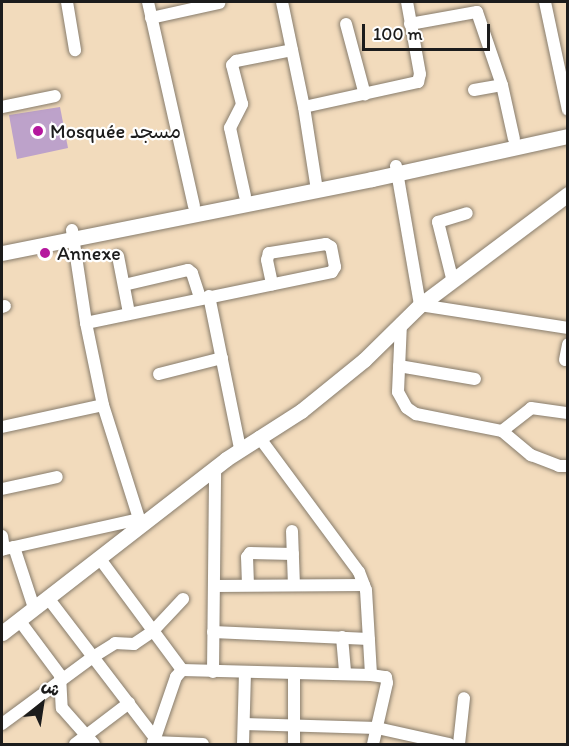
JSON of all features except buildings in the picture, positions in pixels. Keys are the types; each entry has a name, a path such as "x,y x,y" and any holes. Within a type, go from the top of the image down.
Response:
{"main road":[{"path":"2,245 73,235 317,187 567,128"},
{"path":"396,169 567,136"},
{"path":"2,253 194,206 245,196 317,187"},
{"path":"2,633 100,559 140,522 240,449 301,411 420,305 567,194"}],"street":[{"path":"66,2 75,50"},
{"path":"148,2 194,206"},
{"path":"282,2 304,107 317,187"},
{"path":"304,107 415,85 421,79 407,2"},
{"path":"545,2 567,110"},
{"path":"151,18 219,3"},
{"path":"411,24 480,7 502,85 514,139"},
{"path":"346,24 365,95"},
{"path":"245,196 230,128 242,104 232,65 236,61 292,50"},
{"path":"474,90 502,85"},
{"path":"2,107 55,96"},
{"path":"396,169 420,305 567,328"},
{"path":"453,282 438,222 467,213"},
{"path":"7,549 140,522 103,405 86,323 73,235"},
{"path":"86,323 332,272 336,267 331,247 326,244 269,253 267,260 272,284"},
{"path":"118,256 129,313"},
{"path":"124,285 188,270 192,273 205,297 222,358 240,449"},
{"path":"402,323 398,392 411,412 501,431 531,455 559,466 567,466"},
{"path":"565,360 567,344"},
{"path":"159,374 222,358"},
{"path":"399,366 475,379"},
{"path":"2,427 103,405"},
{"path":"501,431 531,408 567,413"},
{"path":"259,437 355,564 364,585 371,675"},
{"path":"213,672 215,467"},
{"path":"2,489 57,477"},
{"path":"292,531 294,585"},
{"path":"2,536 34,608"},
{"path":"248,585 250,553 293,554"},
{"path":"100,559 182,670 371,675 387,679 374,744"},
{"path":"214,586 364,585"},
{"path":"48,598 129,703 156,742"},
{"path":"2,724 93,657 115,644 134,644 153,631 183,599"},
{"path":"19,620 61,679 62,708 90,740"},
{"path":"213,632 369,639"},
{"path":"342,638 345,674"},
{"path":"156,742 176,677 182,670"},
{"path":"243,744 245,672"},
{"path":"294,673 294,744"},
{"path":"459,744 464,698"},
{"path":"75,744 90,740 129,703"},
{"path":"244,724 377,728 449,744"},
{"path":"156,742 203,744"}],"place":[{"name":"Mosquée مسجد","path":"38,131"},
{"name":"Annexe","path":"45,253"}]}
